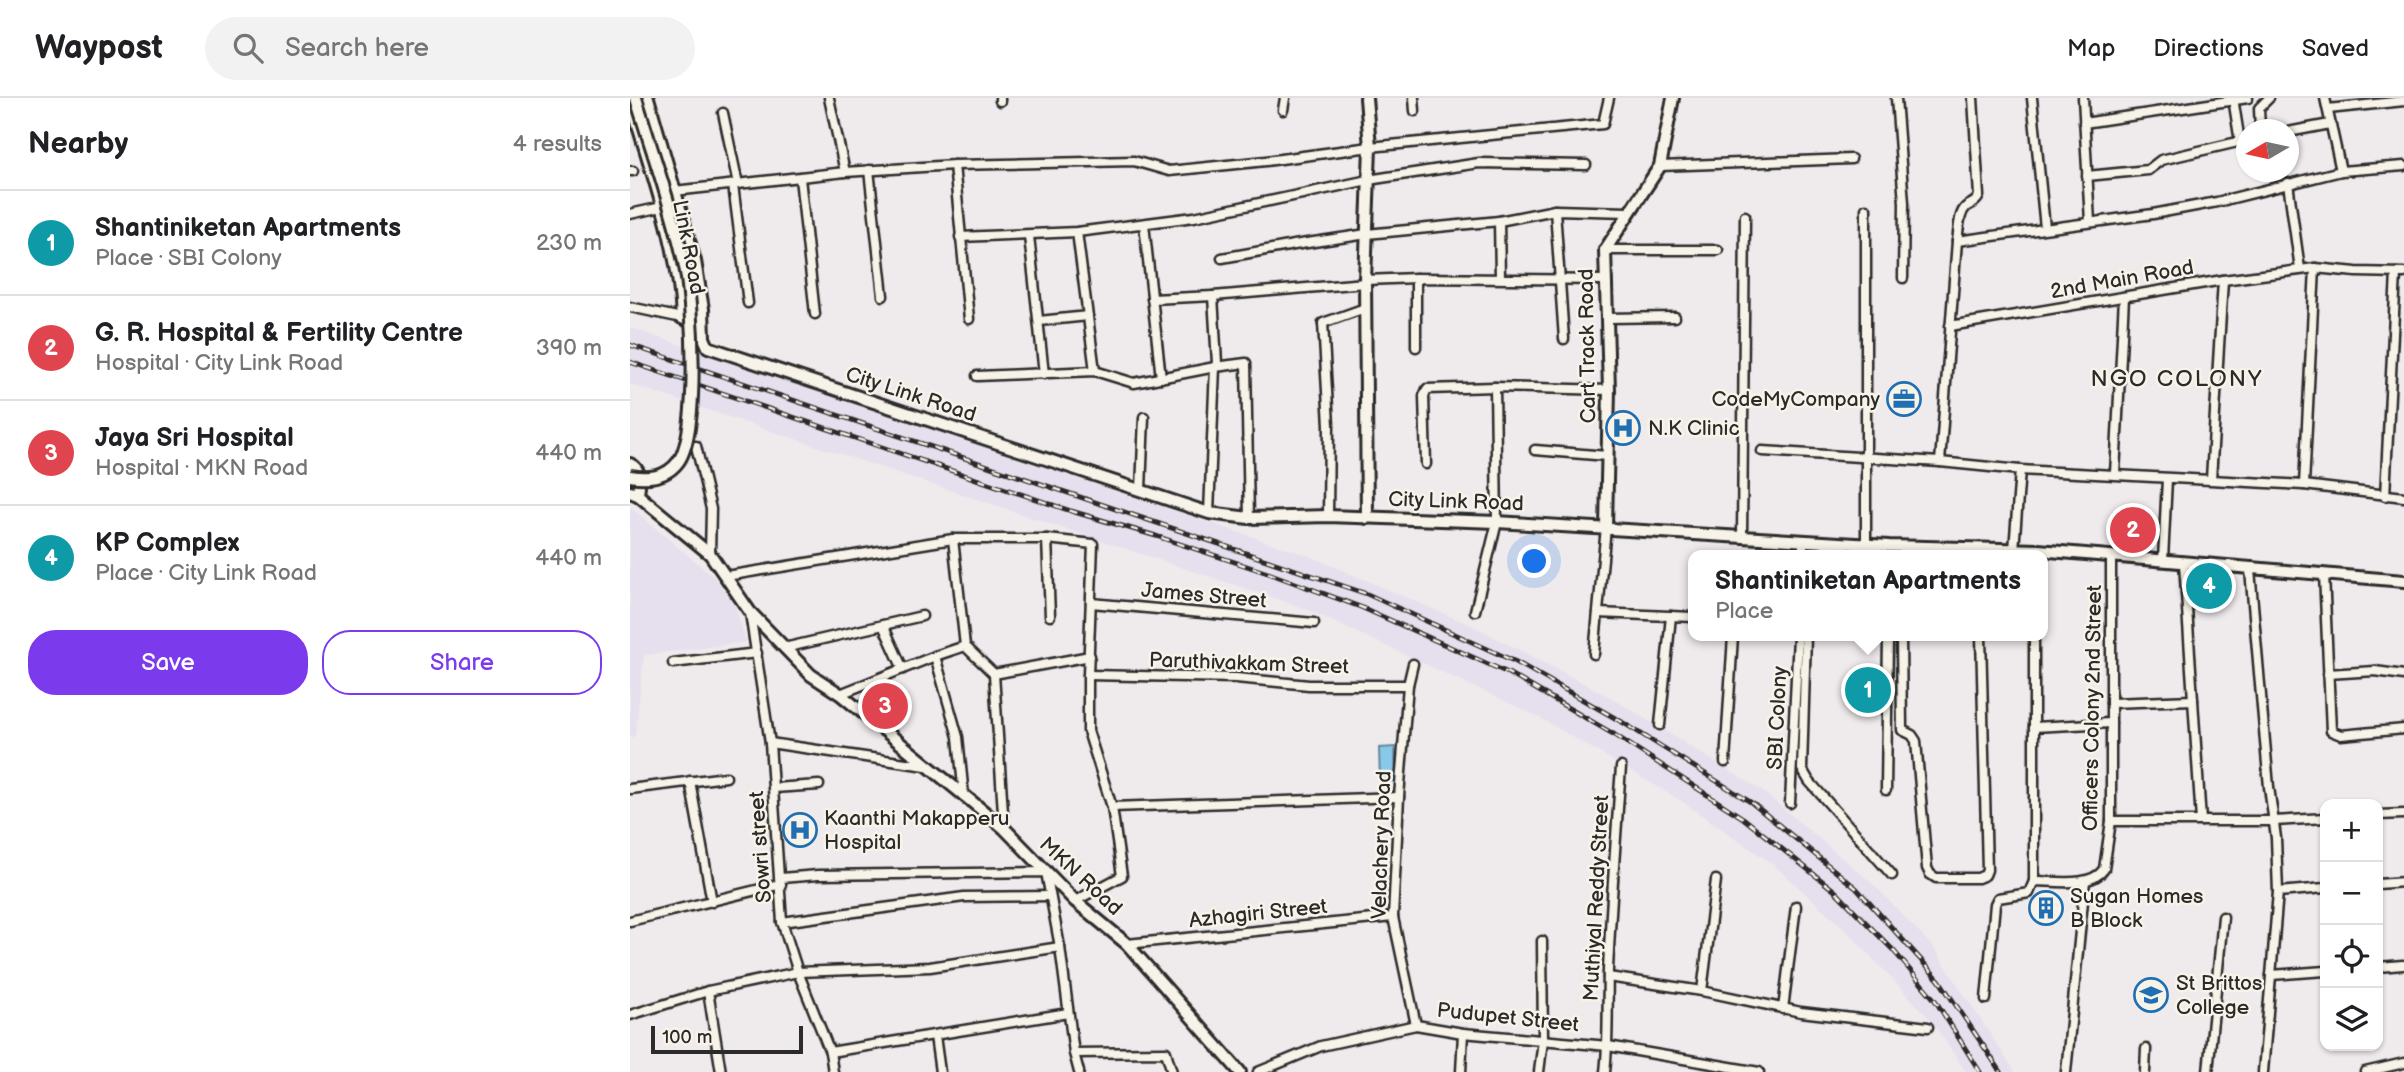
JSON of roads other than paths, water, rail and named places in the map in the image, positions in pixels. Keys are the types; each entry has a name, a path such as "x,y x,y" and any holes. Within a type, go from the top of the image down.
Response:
{"street":[{"name":"Link Road","path":"630,98 662,207 677,277 682,318 703,326 695,261 648,98"},
{"path":"630,476 649,478 665,474 679,461 687,440 692,368 692,323 684,260 636,98"},
{"path":"829,98 845,172"},
{"path":"1283,110 1285,98"},
{"path":"1366,98 1370,147 1365,282 1367,518"},
{"path":"1414,98 1415,111"},
{"path":"674,191 845,172 954,164 1133,161 1169,171 1370,147 1603,124 1609,98"},
{"name":"Cart Track Road","path":"1606,527 1609,390 1605,250 1660,166 1673,98"},
{"path":"1896,98 1904,203 1903,278"},
{"path":"1940,462 1957,241 1964,208 1977,201 1979,196 1973,98"},
{"path":"2032,98 2045,228"},
{"path":"2083,98 2090,222"},
{"path":"2084,122 2248,98"},
{"path":"2260,119 2259,108 2269,98"},
{"path":"2325,98 2341,171"},
{"path":"2233,100 2238,119"},
{"path":"2328,109 2404,101"},
{"path":"723,113 736,185 748,303"},
{"path":"2299,130 2330,124"},
{"path":"2087,176 2148,170 2161,160 2236,143"},
{"path":"1660,166 1851,159"},
{"path":"960,237 1077,232 1194,217 1368,180 1479,163 1586,164"},
{"path":"954,164 969,319"},
{"path":"1957,241 2153,214 2217,202 2341,171 2404,166"},
{"path":"869,170 883,296"},
{"path":"800,178 815,314"},
{"path":"2288,183 2300,269"},
{"path":"630,214 662,207"},
{"path":"1866,209 1866,544"},
{"path":"1222,258 1367,234 1499,221 1555,210 1628,212"},
{"path":"1555,210 1564,340"},
{"path":"1742,537 1745,216"},
{"path":"1499,221 1500,278"},
{"path":"1144,223 1161,378"},
{"path":"1077,232 1095,371"},
{"path":"1028,236 1040,321 1044,374"},
{"path":"1605,250 1718,250"},
{"path":"2304,485 2315,268"},
{"name":"2nd Main Road","path":"1950,326 2300,269 2400,273"},
{"path":"2385,496 2400,273"},
{"path":"1152,299 1416,278 1606,280"},
{"path":"1416,278 1416,347"},
{"path":"2211,479 2223,280"},
{"path":"1209,513 1217,363 1213,296"},
{"path":"2115,474 2124,297"},
{"path":"630,307 682,318"},
{"path":"1328,516 1329,425 1323,323 1366,308"},
{"path":"1040,321 1088,316"},
{"path":"1607,318 1675,317"},
{"name":"City Link Road","path":"703,326 708,347 718,351 1209,513 1249,518 1328,516 1606,527 1866,544 1886,550"},
{"path":"976,376 1095,371 1134,383 1246,363 1249,518"},
{"path":"1426,464 1424,396 1427,389 1495,387 1609,390"},
{"path":"1475,611 1497,522 1495,387"},
{"path":"1141,489 1144,417"},
{"path":"696,446 711,509 709,554"},
{"path":"1535,450 1607,456"},
{"path":"1762,451 1940,462 2020,470 2304,485 2404,497"},
{"name":"MKN Road","path":"630,464 635,466 639,475 634,494 709,554 750,612 811,675 840,694 1004,828 1075,901 1127,944 1240,1072"},
{"path":"2014,550 2020,470"},
{"path":"2164,560 2167,479"},
{"path":"1594,654 1606,527"},
{"path":"954,538 965,646 994,674 1004,828"},
{"path":"726,576 954,538 1047,539 1093,544 1088,731 1112,807 1122,876 1075,901"},
{"path":"1047,539 1051,616"},
{"path":"1803,550 1804,541"},
{"name":"City Link Road","path":"2048,554 2164,560 2250,570 2404,581"},
{"name":"Officers Colony 2nd Street","path":"2085,881 2100,875 2104,869 2111,821 2111,556"},
{"path":"2184,563 2201,821"},
{"path":"2250,570 2274,821 2278,892 2263,1072"},
{"path":"2324,575 2331,731 2341,735 2404,729"},
{"name":"James Street","path":"1091,603 1314,622"},
{"name":"Sowri street","path":"750,612 771,743 782,922 798,972 830,1052 833,1072"},
{"path":"1598,613 1688,617"},
{"path":"784,648 922,616"},
{"path":"1660,725 1671,616"},
{"path":"883,625 903,669"},
{"path":"1725,762 1733,641"},
{"name":"SBI Colony","path":"1790,803 1798,641"},
{"path":"1805,641 1802,769 1809,781 1892,875"},
{"path":"1886,790 1888,641"},
{"path":"1901,641 1902,730 1912,735 1916,741 1927,868 1930,874 1936,877 1978,878 1985,875 1987,870 1981,641"},
{"path":"1986,999 1995,904 1998,898 2004,895 2029,892 2034,881 2034,641"},
{"path":"840,694 965,646"},
{"path":"673,663 757,653"},
{"path":"934,656 958,737 964,797"},
{"path":"994,674 1090,656"},
{"name":"Velachery Road","path":"1413,664 1408,685 1399,797 1393,917 1416,1024"},
{"path":"2328,674 2375,671 2404,675"},
{"name":"Paruthivakkam Street","path":"1088,675 1236,678 1309,685 1408,685"},
{"path":"2111,703 2193,700"},
{"path":"2034,727 2111,723"},
{"path":"771,743 926,766"},
{"name":"Muthiyal Reddy Street","path":"1605,1072 1621,767"},
{"path":"630,789 726,777"},
{"path":"690,781 712,902"},
{"path":"774,788 819,785"},
{"path":"1112,807 1399,797"},
{"path":"2383,815 2404,814"},
{"path":"2111,821 2274,821 2320,818"},
{"path":"630,921 712,902 781,881 818,875 1046,872 1060,947 1074,1053 1080,1072"},
{"path":"1702,991 1716,880"},
{"path":"2034,881 2085,881 2066,1072"},
{"path":"2383,884 2404,882"},
{"path":"2278,892 2320,888"},
{"path":"782,922 964,897 1050,896"},
{"path":"1783,1009 1796,906"},
{"name":"Azhagiri Street","path":"1127,944 1393,917"},
{"path":"2208,1072 2223,917"},
{"path":"1539,1072 1543,1040 1542,942"},
{"path":"630,1015 708,991 798,972 930,967 1060,947"},
{"path":"2383,967 2403,965"},
{"path":"2271,975 2320,971"},
{"path":"1608,977 1702,991 1783,1009 1928,1027"},
{"path":"708,991 721,1072"},
{"path":"830,1052 1068,1013"},
{"name":"Pudupet Street","path":"1258,1072 1321,1046 1416,1024 1463,1032 1608,1046 1759,1072"},
{"path":"1461,1072 1463,1032"},
{"path":"935,1036 940,1072"},
{"path":"2145,1072 2146,1049"},
{"path":"1074,1053 1166,1052 1172,1072"},
{"path":"2365,1072 2404,1063"}],"water":[{"path":"1395,747 1396,781 1380,782 1379,748"}],"railway":[{"path":"630,345 1367,594 1516,662 1622,722 1752,803 1856,888 1939,980 2001,1072"},
{"path":"630,362 1071,511 1271,574 1363,608 1508,673 1615,735 1743,818 1835,891 1893,950 1935,1000 1980,1072"}],"place":[{"name":"CodeMyCompany","path":"1904,399"},
{"name":"N.K Clinic","path":"1623,428"},
{"name":"G. R. Hospital & Fertility Centre","path":"2133,530"},
{"name":"KP Complex","path":"2209,586"},
{"name":"Shantiniketan Apartments","path":"1868,690"},
{"name":"Jaya Sri Hospital","path":"885,706"},
{"name":"Kaanthi Makapperu Hospital","path":"800,830"},
{"name":"Sugan Homes B Block","path":"2046,908"},
{"name":"St Brittos College","path":"2151,995"}],"district":[{"name":"NGO COLONY","path":"2177,378"}]}
